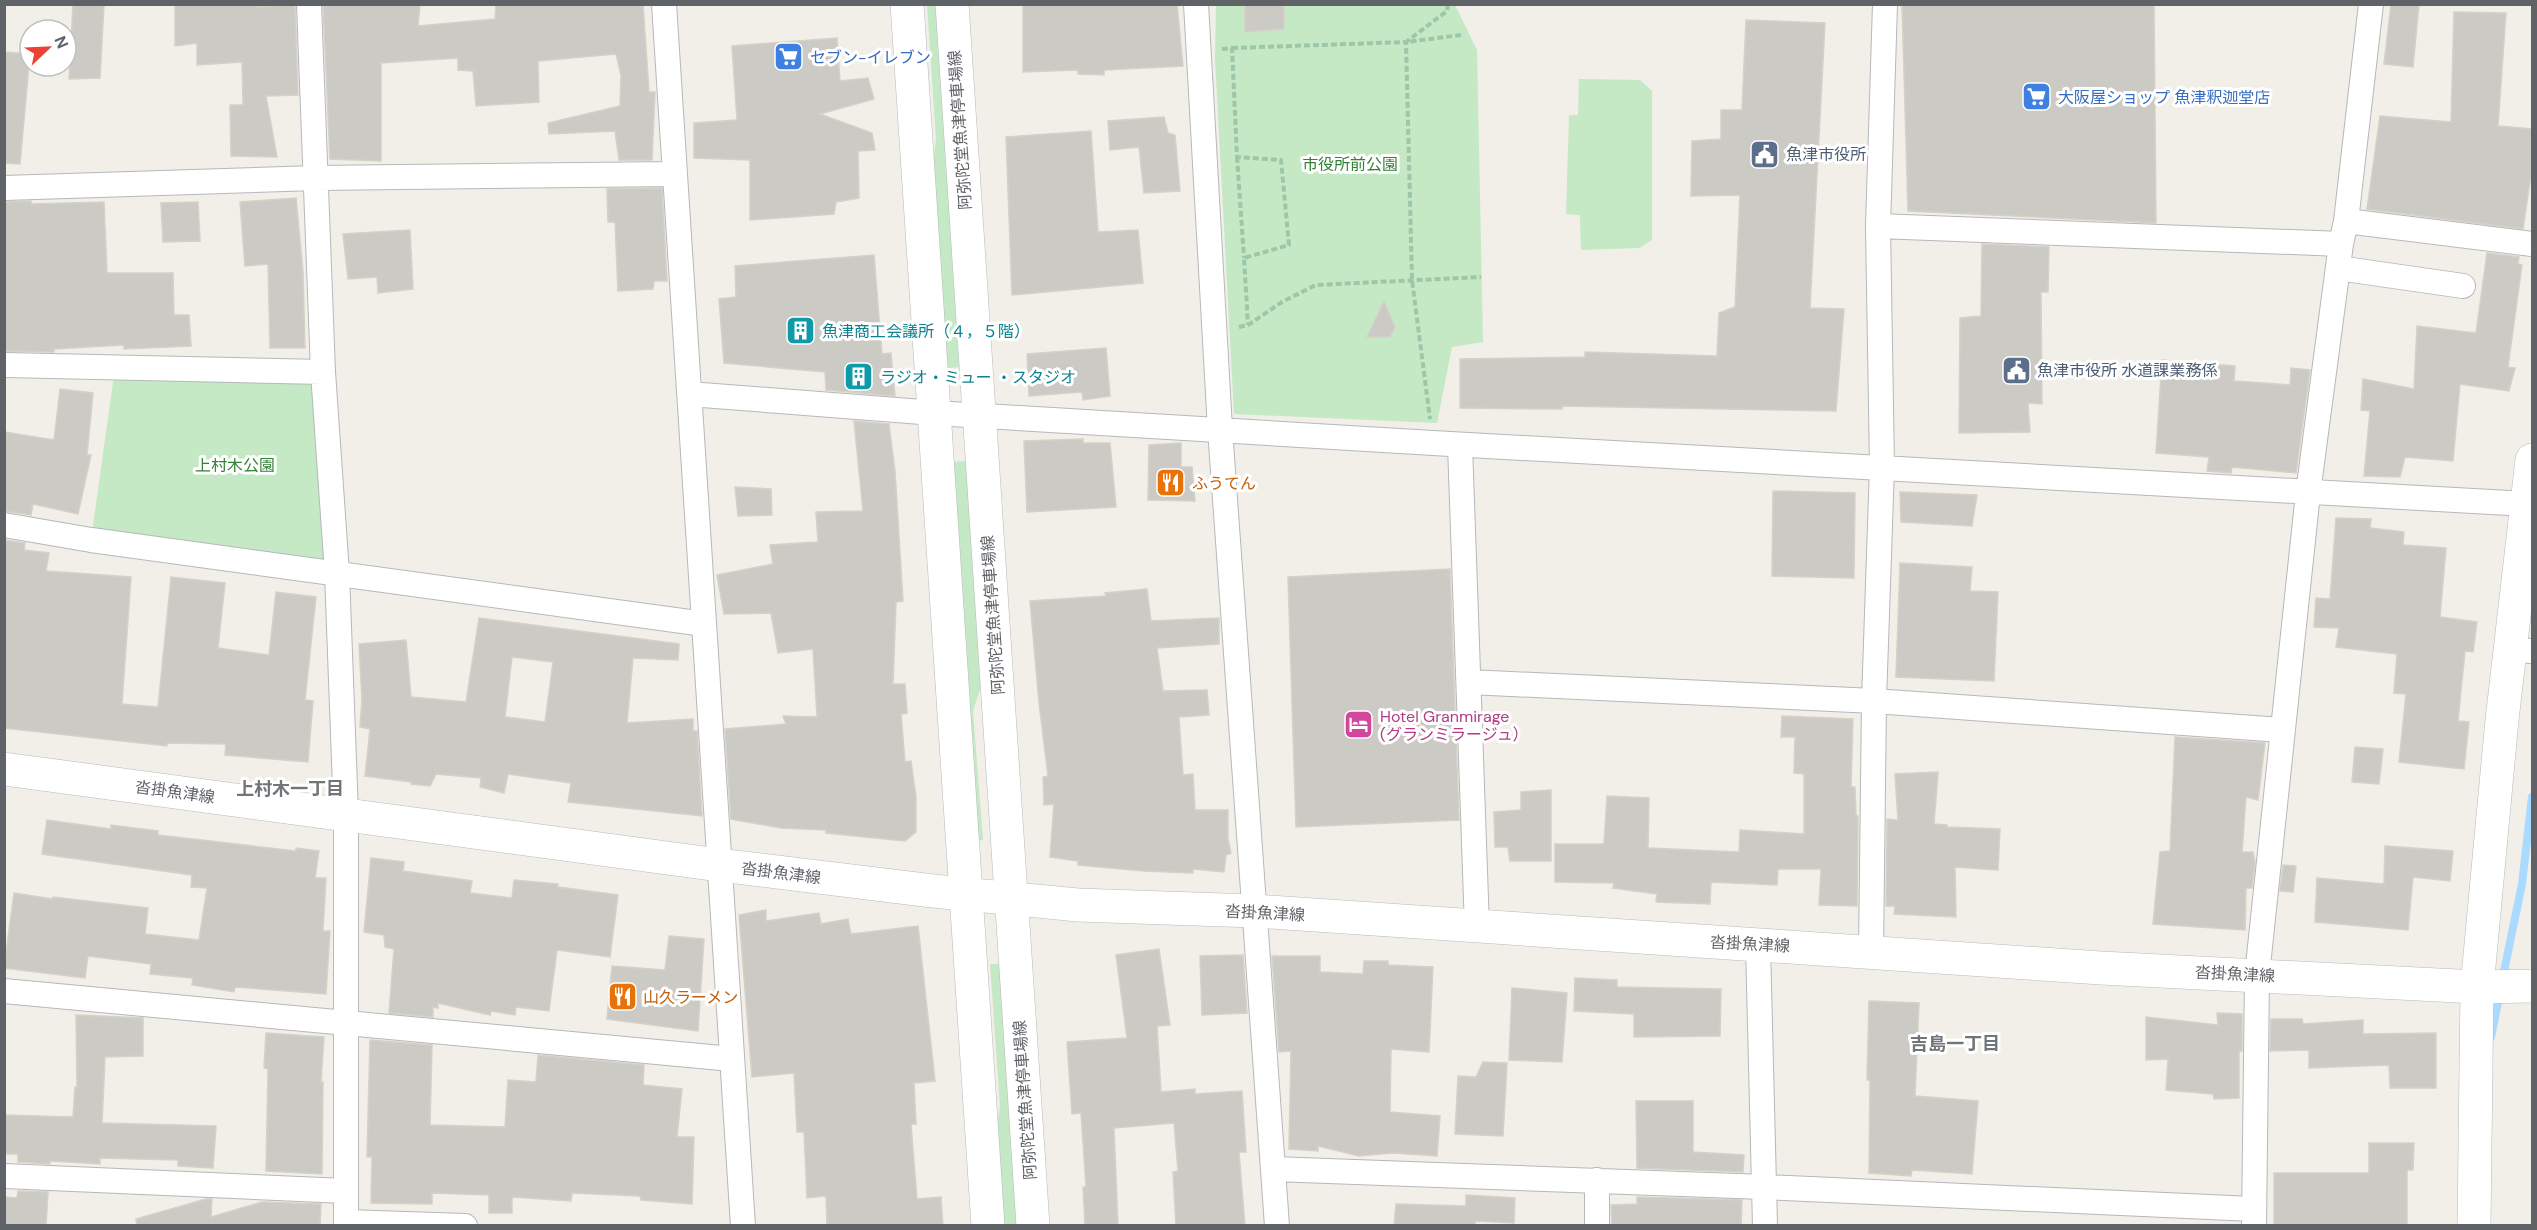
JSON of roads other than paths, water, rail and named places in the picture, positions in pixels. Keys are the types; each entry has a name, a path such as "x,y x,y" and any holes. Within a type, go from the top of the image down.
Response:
{"main road":[{"path":"907,4 968,894 988,1226"},
{"name":"阿弥陀堂魚津停車場線","path":"951,4 1033,1226"},
{"path":"2474,1226 2477,987 2521,651 2527,504 2532,460"},
{"name":"沓掛魚津線","path":"4,769 719,865 1078,905 1254,911 1476,928 2100,968 2477,987 2532,986"}],"street":[{"path":"309,4 323,372 337,573 346,814 346,1224 465,1226"},
{"path":"664,4 742,1226"},
{"path":"1196,4 1220,429 1277,1226"},
{"path":"1871,952 1874,701 1882,467 1878,226 1885,4"},
{"path":"1273,1169 1764,1187 2254,1217 2257,975 2308,493 2339,256 2346,221 2371,4"},
{"path":"4,188 316,178 675,174"},
{"path":"2346,221 2532,244"},
{"path":"1878,226 2339,256 2463,286"},
{"path":"4,364 323,372"},
{"path":"689,394 980,416 1461,445 2527,504"},
{"path":"1461,445 1476,928"},
{"path":"4,525 91,540 704,624"},
{"path":"1469,682 1874,701 2282,730"},
{"path":"1758,945 1765,1226"},
{"path":"4,991 346,1021 732,1059"},
{"path":"4,1176 345,1191"},
{"path":"1597,1180 1597,1226"}],"waterway":[{"path":"2502,981 2522,884 2532,797"},
{"path":"2491,1037 2500,993"}],"place":[{"name":"セブン-イレブン","path":"789,57"},
{"name":"大阪屋ショップ 魚津釈迦堂店","path":"2037,97"},
{"name":"魚津市役所","path":"1765,154"},
{"name":"魚津商工会議所（４，５階）","path":"801,331"},
{"name":"魚津市役所 水道課業務係","path":"2016,370"},
{"name":"ラジオ・ミュー ・スタジオ","path":"859,377"},
{"name":"ふうてん","path":"1171,483"},
{"name":"Hotel Granmirage (グランミラージュ）","path":"1359,725"},
{"name":"山久ラーメン","path":"622,997"}],"district":[{"name":"上村木一丁目","path":"290,789"},
{"name":"吉島一丁目","path":"1955,1044"}],"park label":[{"name":"市役所前公園","path":"1350,164"},
{"name":"上村木公園","path":"235,465"}]}
